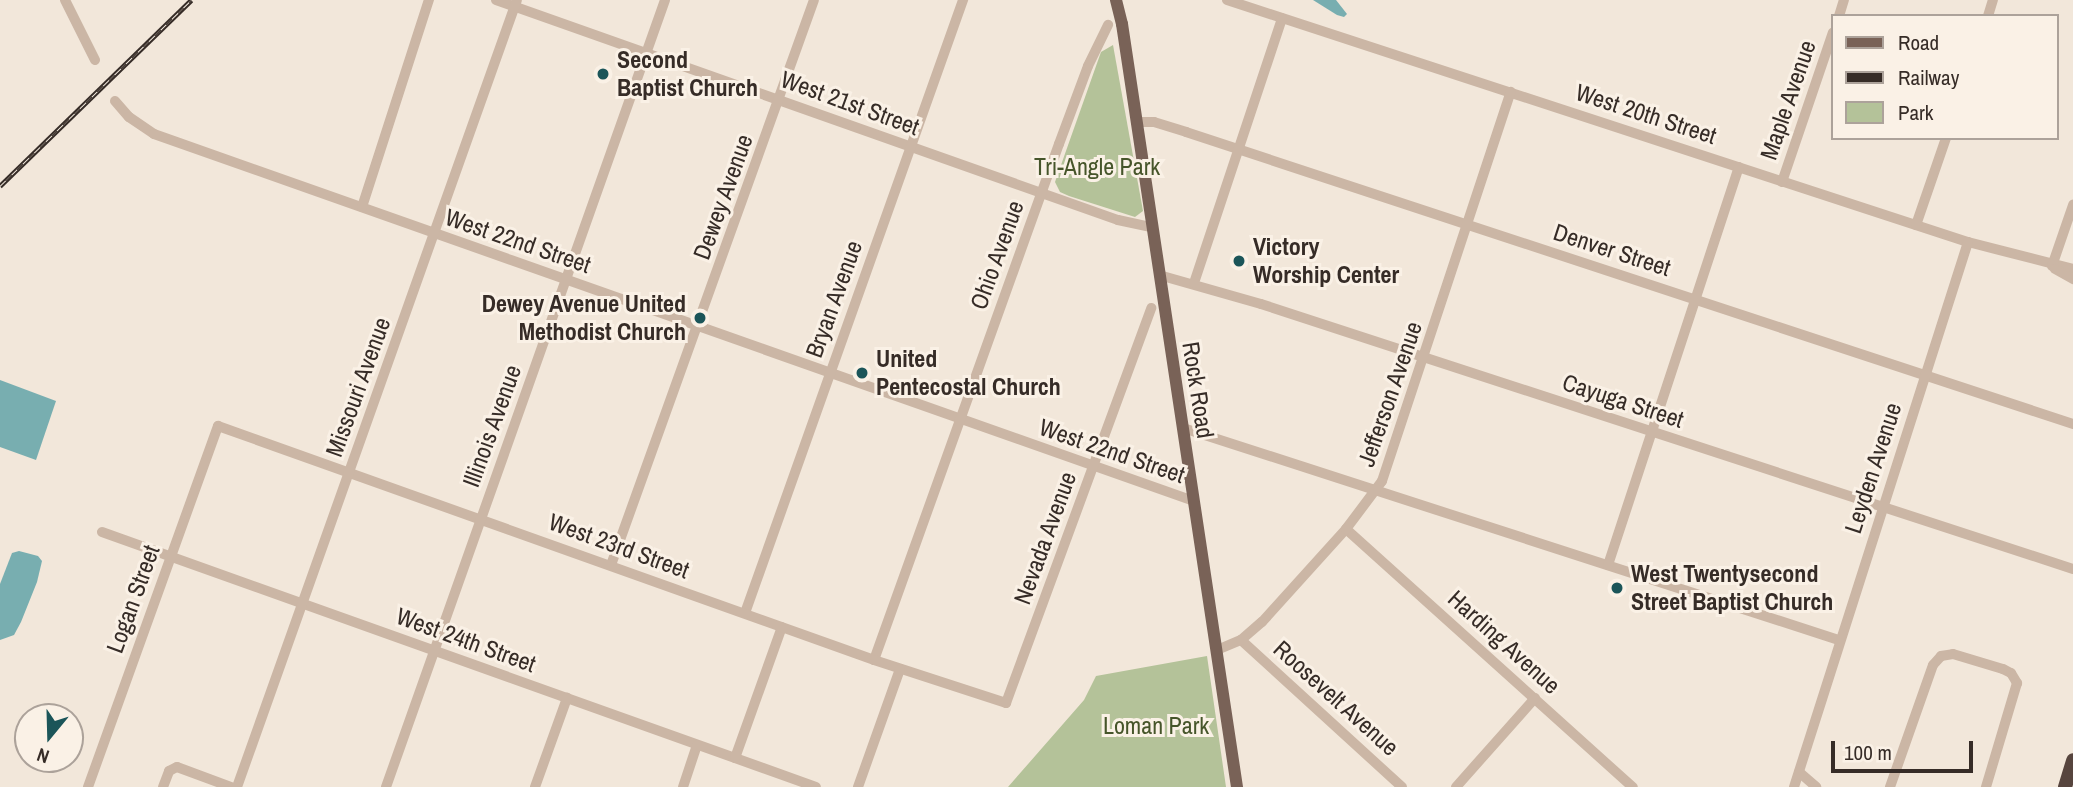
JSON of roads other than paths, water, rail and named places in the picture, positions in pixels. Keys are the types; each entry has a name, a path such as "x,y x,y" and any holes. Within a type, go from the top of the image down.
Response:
{"highway":[{"path":"2064,787 2073,760"}],"main road":[{"name":"Rock Road","path":"1116,0 1137,122 1237,787"}],"street":[{"path":"65,0 95,60"},
{"path":"362,207 429,0"},
{"name":"West 21st Street","path":"496,0 516,3 779,101 1118,220 1152,227"},
{"name":"Illinois Avenue","path":"387,787 665,0"},
{"name":"Dewey Avenue","path":"611,565 814,0"},
{"name":"Bryan Avenue","path":"745,613 963,0"},
{"name":"West 20th Street","path":"1227,0 1968,242 2052,267 2073,270"},
{"name":"Missouri Avenue","path":"237,787 516,3"},
{"path":"1194,284 1282,18"},
{"name":"Ohio Avenue","path":"874,660 1041,193 1088,66 1108,26"},
{"name":"Maple Avenue","path":"1782,181 1832,35"},
{"name":"Jefferson Avenue","path":"1217,650 1241,640 1292,591 1377,490 1386,473 1511,92"},
{"name":"West 22nd Street","path":"115,102 129,117 154,134 1194,501"},
{"name":"Denver Street","path":"1137,122 1154,122 1238,149 2073,424"},
{"path":"1916,225 1945,140"},
{"path":"1608,565 1739,167"},
{"path":"2052,267 2073,205"},
{"name":"Leyden Avenue","path":"1794,787 1968,242"},
{"name":"West 20th Street","path":"2052,267 2073,279"},
{"name":"Cayuga Street","path":"1159,275 1425,358 2073,569"},
{"name":"Nevada Avenue","path":"1006,703 1151,308"},
{"name":"West 23rd Street","path":"218,426 901,670 1006,703"},
{"name":"Logan Street","path":"88,787 218,426"},
{"name":"West 22nd Street","path":"1182,428 1839,640"},
{"name":"Harding Avenue","path":"1346,528 1633,787"},
{"name":"West 24th Street","path":"102,532 816,787"},
{"path":"735,758 782,627"},
{"name":"Roosevelt Avenue","path":"1241,640 1398,785"},
{"path":"1890,787 1933,665 1941,656 1953,654 2003,669 2011,673 2017,683 1986,787"},
{"path":"858,787 901,670"},
{"path":"535,787 567,698"},
{"path":"1456,787 1535,698"},
{"path":"683,787 697,745"},
{"path":"163,787 169,771 177,766 231,787"},
{"path":"1799,772 1816,787"}],"water":[{"path":"1313,0 1336,0 1347,14 1344,17 1337,15"},
{"path":"0,380 56,401 36,460 0,447"},
{"path":"19,551 38,556 42,561 37,582 21,622 14,635 0,640 0,584 12,553"}],"railway":[{"path":"0,186 191,0"}],"place":[{"name":"Second Baptist Church","path":"603,74"},
{"name":"Victory Worship Center","path":"1239,261"},
{"name":"Dewey Avenue United Methodist Church","path":"700,318"},
{"name":"United Pentecostal Church","path":"862,373"},
{"name":"West Twentysecond Street Baptist Church","path":"1617,588"}],"park label":[{"name":"Tri-Angle Park","path":"1097,167"},
{"name":"Loman Park","path":"1156,726"}]}
